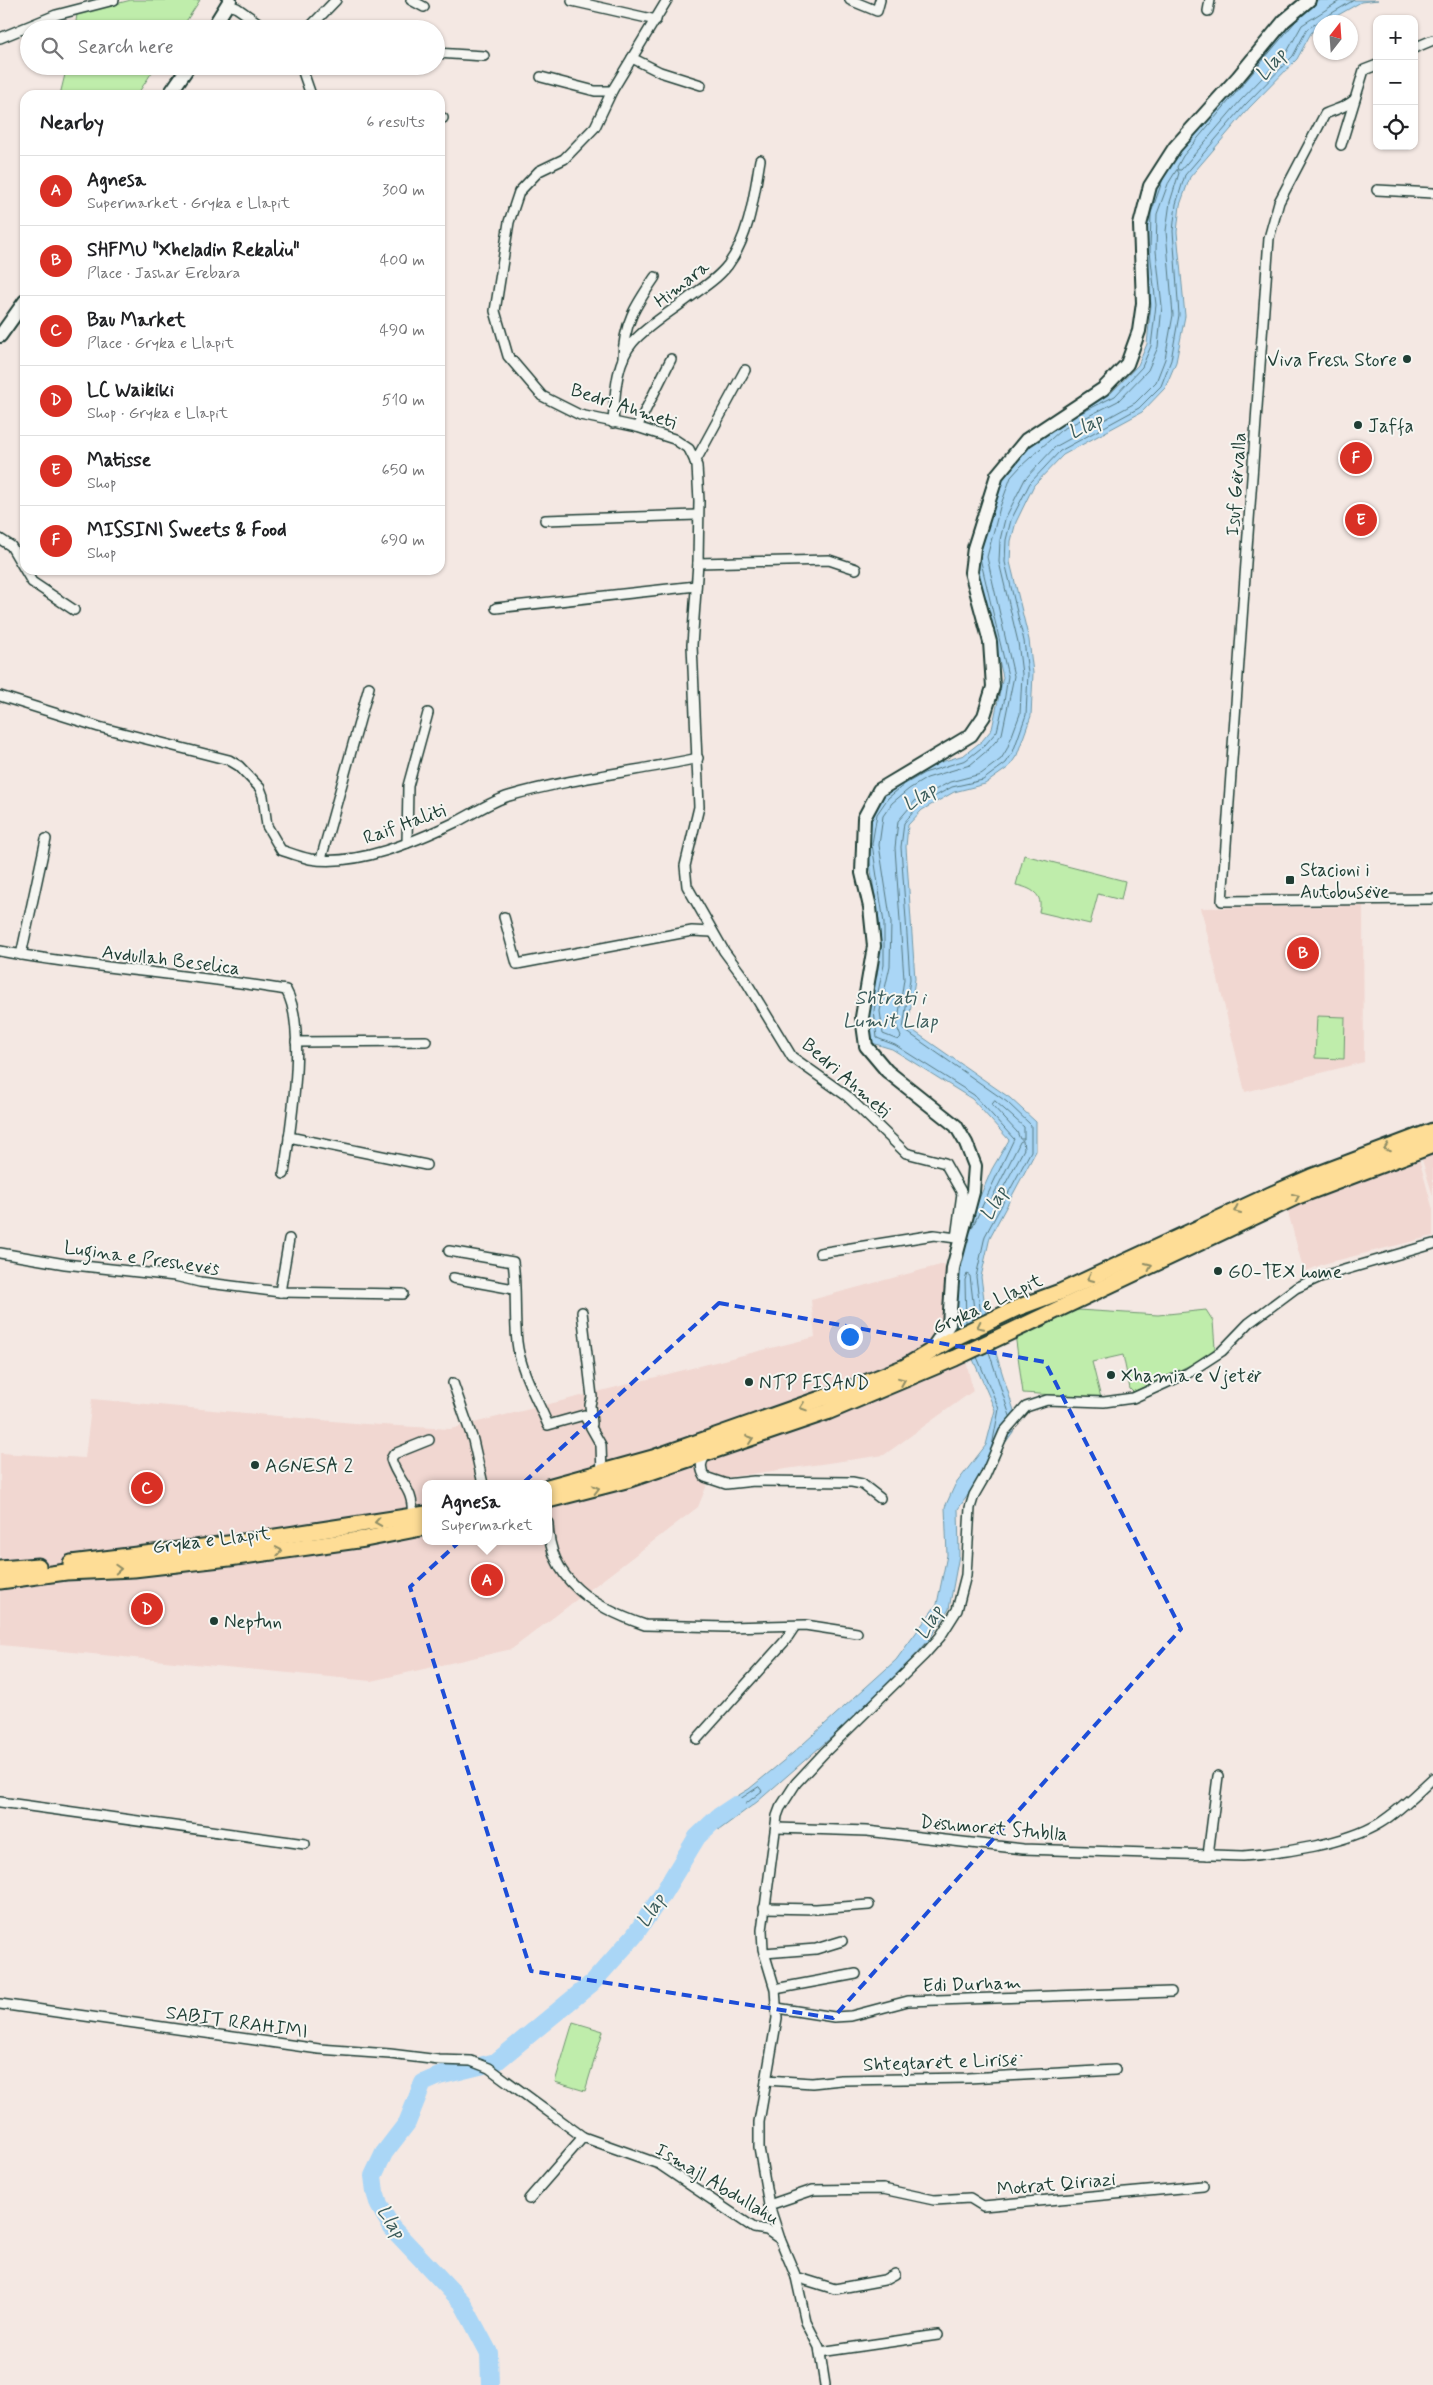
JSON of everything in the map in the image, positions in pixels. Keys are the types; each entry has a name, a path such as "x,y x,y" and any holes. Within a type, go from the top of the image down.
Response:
{"main road":[{"path":"944,1338 949,1324 953,1268 973,1192 975,1166 966,1143 956,1126 887,1071 866,1046 862,1017 874,946 870,907 862,873 864,818 879,790 971,735 984,716 994,687 990,642 971,572 974,548 997,475 1026,440 1103,389 1127,364 1139,332 1143,303 1140,225 1150,186 1175,147 1238,77 1284,20 1309,0"},
{"path":"218,20 229,2"},
{"path":"172,90 183,75"},
{"path":"0,336 20,308"},
{"name":"Gryka e Llapit","path":"705,1449 904,1366 927,1354 944,1338 1060,1292 1311,1177 1433,1131"},
{"name":"Gryka e Llapit","path":"552,1486 654,1464 827,1412 1026,1325 1298,1196 1433,1145"},
{"name":"Gryka e Llapit","path":"552,1499 601,1488 654,1464"},
{"name":"Gryka e Llapit","path":"0,1569 236,1543 419,1515"},
{"name":"Gryka e Llapit","path":"0,1581 66,1572 134,1568 229,1558 365,1539 422,1528"}],"street":[{"path":"46,20 78,5 114,0"},
{"path":"317,20 336,0"},
{"path":"411,0 424,7"},
{"name":"Bedri Ahmeti","path":"667,0 612,91 595,127 564,159 540,171 519,192 509,222 495,311 508,356 542,396 580,415 637,427 674,439 689,449 696,462 699,501 697,515 698,563 692,645 699,807 685,866 687,886 712,932 744,978 792,1057 847,1096 906,1153 945,1163 962,1193 956,1238 934,1235 820,1253"},
{"path":"850,0 877,11 880,0"},
{"path":"1208,11 1210,0"},
{"path":"572,1 656,20"},
{"path":"229,2 254,20"},
{"path":"0,38 20,30"},
{"path":"1418,46 1433,40"},
{"path":"445,54 484,56"},
{"path":"632,58 660,72 701,85"},
{"path":"1342,145 1364,70 1373,67"},
{"path":"305,75 309,90"},
{"path":"542,78 594,91 612,91"},
{"name":"Isuf Gërvalla","path":"1354,100 1346,108 1325,114 1279,202 1269,238 1222,901 1433,900"},
{"name":"Himara","path":"613,423 616,389 623,359 632,342 708,284 727,266 745,233 760,160"},
{"path":"1377,190 1433,193"},
{"path":"623,359 623,338 626,330 635,307 654,277"},
{"path":"637,427 671,359"},
{"path":"696,462 745,370"},
{"path":"546,520 697,515"},
{"path":"0,539 11,546 20,561"},
{"path":"698,563 829,560 856,569"},
{"path":"28,575 32,582 74,610"},
{"path":"496,608 696,586"},
{"path":"321,860 369,688"},
{"name":"Raif Haliti","path":"0,696 99,727 229,760 239,766 260,788 263,796 267,826 281,850 309,859 349,858 407,843 506,797 556,784 650,769 698,758"},
{"path":"407,843 408,786 428,713"},
{"path":"21,955 46,839"},
{"path":"504,917 517,964 692,931 712,932"},
{"name":"Avdullah Beselica","path":"0,951 55,962 286,990 291,1000 296,1042 294,1096 284,1174"},
{"path":"296,1042 426,1041"},
{"path":"289,1138 426,1165"},
{"path":"280,1292 289,1239"},
{"path":"825,2385 820,2352 806,2322 796,2277 780,2239 769,2204 760,2148 759,2122 777,2008 775,1989 764,1953 762,1930 780,1808 796,1783 924,1655 940,1637 957,1610 966,1575 969,1517 974,1495 985,1476 1004,1432 1026,1407 1047,1400 1104,1402 1132,1398 1188,1373 1222,1351 1249,1323 1296,1288 1320,1277 1433,1244"},
{"path":"449,1251 513,1262 516,1281 514,1289 517,1343 524,1370 548,1425 584,1415 601,1445 602,1474"},
{"name":"Lugina e Preshevës","path":"0,1253 65,1264 175,1276 200,1282 280,1292 403,1294"},
{"path":"453,1278 514,1289"},
{"path":"582,1312 592,1397 590,1419 593,1432"},
{"path":"453,1383 473,1440 482,1480"},
{"name":"Gryka e Llapit","path":"419,1515 411,1494 391,1459 394,1454 429,1440"},
{"path":"705,1449 701,1462 701,1470 705,1477 726,1484 754,1481 852,1482 862,1484 880,1498"},
{"path":"550,1545 550,1549 556,1557 559,1569 576,1587 601,1608 611,1610 645,1625 726,1627 805,1625 857,1633"},
{"path":"697,1739 785,1641 795,1626"},
{"path":"1208,1855 1218,1776"},
{"name":"Dëshmorët Stublla","path":"777,1828 867,1831 1023,1849 1243,1856 1274,1853 1342,1838 1380,1823 1433,1778"},
{"path":"0,1802 305,1844"},
{"path":"764,1908 816,1909 869,1904"},
{"path":"764,1953 816,1949 842,1941"},
{"path":"775,1989 856,1974"},
{"name":"Edi Durham","path":"777,2008 834,2017 851,2016 908,2001 1171,1992"},
{"name":"SABIT RRAHIMI","path":"0,2004 320,2049 439,2060 471,2061 489,2068"},
{"name":"Ismajl Abdullahu","path":"489,2068 583,2137 659,2164 754,2228 767,2230 780,2239"},
{"name":"Shtegtarët e Lirisë","path":"766,2080 812,2083 841,2080 917,2079 1115,2070"},
{"path":"529,2199 583,2137"},
{"name":"Motrat Qiriazi","path":"769,2204 806,2191 821,2189 840,2191 888,2189 914,2197 934,2200 970,2198 982,2206 1203,2186"},
{"path":"796,2277 835,2289 884,2280 895,2274"},
{"path":"820,2352 938,2335"}],"highlighted area":[{"path":"719,1303 1045,1362 1181,1629 833,2018 531,1971 410,1587"}],"shaded area":[{"path":"1363,906 1364,1062 1245,1092 1201,908"},
{"path":"1433,1149 1433,1196 1420,1153"},
{"path":"1419,1159 1433,1210 1433,1236 1323,1264 1304,1272 1285,1201"},
{"path":"944,1264 973,1391 884,1455 709,1480 698,1507 512,1649 371,1681 0,1645 0,1453 85,1458 92,1399 365,1424 450,1429 815,1337 811,1300"}],"green space":[{"path":"131,0 200,0 187,20 76,20 77,14"},
{"path":"65,75 150,75 140,90 61,90"},
{"path":"1024,855 1125,881 1121,900 1098,894 1090,924 1039,912 1040,901 1038,896 1027,888 1016,885"},
{"path":"1317,1016 1345,1017 1344,1059 1315,1058"},
{"path":"1062,1309 1158,1315 1206,1310 1213,1321 1215,1348 1203,1359 1133,1392 1130,1389 1123,1355 1092,1362 1101,1398 1023,1393 1015,1334"},
{"path":"573,2022 603,2031 585,2091 555,2082"}],"water":[{"name":"Shtrati i Lumit Llap","path":"1303,0 1378,0 1361,2 1338,15 1313,15 1313,31 1297,59 1249,108 1190,177 1180,205 1177,232 1185,316 1176,362 1165,388 1142,412 1063,455 1034,485 1016,522 1011,541 1010,562 1029,640 1033,673 1031,716 1017,755 1009,767 985,784 954,792 922,810 908,825 906,847 915,979 908,1027 1010,1098 1036,1122 1036,1151 990,1237 981,1277 988,1328 1016,1417 1013,1432 958,1509 959,1555 949,1609 929,1640 903,1669 850,1721 757,1802 719,1830 714,1810 749,1789 793,1753 896,1660 937,1604 947,1555 945,1507 955,1485 986,1445 995,1410 972,1357 955,1332 953,1278 962,1238 992,1169 1009,1140 972,1099 892,1049 872,1043 869,1010 879,964 879,923 867,844 873,812 884,795 902,780 922,768 964,755 982,741 992,729 1003,677 975,557 1001,471 1055,421 1111,393 1138,365 1147,344 1151,305 1145,252 1146,212 1158,179 1173,150"}],"waterway":[{"name":"Llap","path":"490,2385 489,2353 462,2302 392,2228 379,2205 373,2176 384,2153 407,2123 423,2083 439,2076 496,2062 592,1983 634,1936 662,1895 697,1837 718,1817 736,1805"}],"place":[{"name":"Viva Fresh Store","path":"1407,359"},
{"name":"Jaffa","path":"1358,425"},
{"name":"MISSINI Sweets & Food","path":"1356,458"},
{"name":"Matisse","path":"1361,520"},
{"name":"Stacioni i Autobusëve","path":"1290,880"},
{"name":"SHFMU \"Xheladin Rekaliu\"","path":"1303,953"},
{"name":"GO-TEX home","path":"1218,1271"},
{"name":"Xhamia e Vjetër","path":"1111,1375"},
{"name":"NTP FISAND","path":"749,1382"},
{"name":"AGNESA 2","path":"255,1465"},
{"name":"Bau Market","path":"147,1488"},
{"name":"Agnesa","path":"487,1580"},
{"name":"LC Waikiki","path":"147,1609"},
{"name":"Neptun","path":"214,1621"}]}
